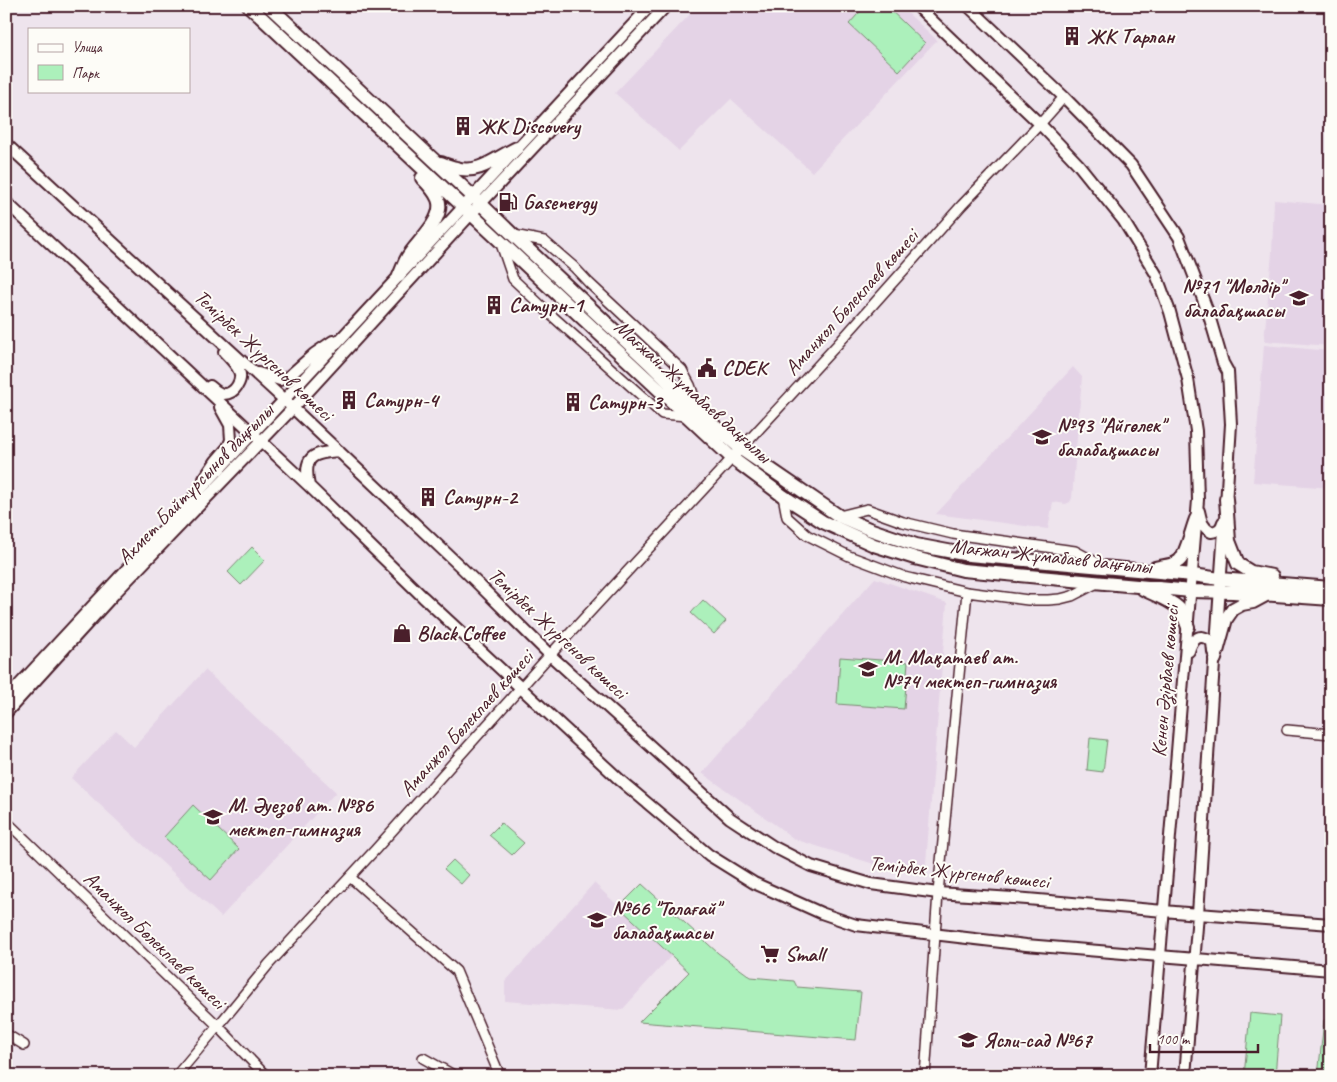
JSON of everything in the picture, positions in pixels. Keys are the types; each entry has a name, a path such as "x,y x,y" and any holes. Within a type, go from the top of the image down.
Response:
{"main road":[{"path":"250,6 400,148 411,166 433,190 439,200 440,209 437,219 406,258 399,276"},
{"name":"Мағжан Жұмабаев даңғылы","path":"269,6 649,362 693,414"},
{"name":"Мағжан Жұмабаев даңғылы","path":"400,148 783,496 823,522 874,546 967,571 1100,581 1191,591 1331,599"},
{"path":"434,160 457,169 476,169 492,163 504,154 517,148"},
{"name":"Мағжан Жұмабаев даңғылы","path":"736,454 840,516 869,529 924,546 969,555 1326,587"},
{"path":"1226,499 1229,541 1238,564 1251,572 1326,587"},
{"path":"1120,569 1150,569 1173,564 1180,560 1196,519"},
{"path":"1134,585 1178,607 1188,627"},
{"path":"1214,661 1226,619 1233,610 1242,604 1253,602 1266,595"}],"street":[{"name":"Ахмет Байтұрсынов даңғылы","path":"477,200 484,184 650,6"},
{"name":"Ахмет Байтұрсынов даңғылы","path":"6,713 65,642 188,502 284,399 399,276 477,200 492,192 666,6"},
{"name":"Кенен Әзірбаев көшесі","path":"917,6 1040,124 1078,164 1117,212 1156,274 1170,312 1188,379 1196,431 1198,500 1150,1076"},
{"path":"968,6 1064,97 1131,165 1179,237 1208,312 1223,363 1228,372 1231,424 1198,914 1185,1076"},
{"name":"Аманжол Бөлекпаев көшесі","path":"6,821 218,1026 269,964 550,655 837,345 962,205 1064,97"},
{"name":"Темірбек Жүргенов көшесі","path":"6,144 294,408 462,568 550,655 730,818 774,847 811,866 871,884 938,893 1331,924"},
{"path":"6,202 215,397 423,597 621,781 708,855 754,882 821,913 856,924 1026,945 1331,970"},
{"name":"Ахмет Байтұрсынов даңғылы","path":"6,699 118,591 294,408 467,210"},
{"path":"501,241 513,280 620,377 662,414 693,414 690,385 682,370 544,241 513,235"},
{"path":"159,345 169,348 215,391 224,394 232,392 240,382 240,372 232,360 201,330 193,315"},
{"path":"254,372 280,380 288,377 314,354 349,330"},
{"path":"188,502 228,447 231,440 230,425 215,397"},
{"path":"308,486 306,466 310,459 323,452 339,451"},
{"path":"783,496 787,517 807,534 848,556 906,578 967,592 1028,600 1048,600 1072,596 1100,581"},
{"path":"1198,500 1201,520 1204,527 1210,532 1222,527 1225,517"},
{"path":"840,516 867,509 903,522 953,534 1075,551 1106,567"},
{"path":"925,1076 938,893 967,592"},
{"path":"1183,672 1189,649 1193,641 1198,637 1204,637 1212,642 1214,661"},
{"path":"1287,730 1331,734"},
{"path":"350,877 456,972 500,1076"},
{"path":"176,1076 218,1026 266,1076"},
{"path":"6,1034 24,1045"},
{"path":"423,1058 455,1076"}],"shaded area":[{"path":"698,6 900,6 937,40 812,172 731,99 679,151 615,93"},
{"name":"№71 \"Мөлдір\" балабақшасы","path":"1274,200 1331,205 1331,346 1264,341 1272,253"},
{"path":"1264,345 1331,351 1331,488 1253,482"},
{"name":"№93 \"Айгөлек\" балабақшасы","path":"1073,367 1082,377 1072,498 1066,504 1053,502 1048,529 936,514"},
{"name":"М. Мақатаев ат. №74 мектеп-гимназия","path":"875,578 947,603 925,875 890,869 794,839 702,773"},
{"name":"М. Әуезов ат. №86 мектеп-гимназия","path":"205,670 336,792 221,917 71,778 116,730 134,747"},
{"name":"№66 \"Толағай\" балабақшасы","path":"594,883 671,956 622,1010 505,1001 505,982"}],"green space":[{"path":"865,6 886,6 925,43 899,71 849,24"},
{"path":"252,547 265,560 241,585 228,572"},
{"path":"703,600 726,621 714,634 691,613"},
{"path":"840,657 908,662 904,709 837,704"},
{"path":"1090,738 1107,740 1103,772 1087,770"},
{"path":"193,805 239,849 211,880 164,837"},
{"path":"501,823 524,843 512,855 489,835"},
{"path":"453,860 469,875 461,884 444,869"},
{"path":"642,884 718,953 751,977 794,981 797,987 861,992 856,1040 639,1022 689,972 619,907"},
{"path":"1250,1013 1280,1016 1275,1076 1244,1076"},
{"path":"1324,1020 1331,1020 1331,1076 1318,1076"}],"place":[{"name":"ЖК Тарлан","path":"1072,36"},
{"name":"ЖК Discovery","path":"463,126"},
{"name":"Gasenergy","path":"508,202"},
{"name":"№71 \"Мөлдір\" балабақшасы","path":"1299,298"},
{"name":"Сатурн-1","path":"494,305"},
{"name":"CDEK","path":"707,368"},
{"name":"Сатурн-4","path":"349,400"},
{"name":"Сатурн-3","path":"573,402"},
{"name":"№93 \"Айгөлек\" балабақшасы","path":"1042,437"},
{"name":"Сатурн-2","path":"428,497"},
{"name":"Black Coffee","path":"402,633"},
{"name":"М. Мақатаев ат. №74 мектеп-гимназия","path":"868,669"},
{"name":"М. Әуезов ат. №86 мектеп-гимназия","path":"213,817"},
{"name":"№66 \"Толағай\" балабақшасы","path":"597,920"},
{"name":"Small","path":"770,954"},
{"name":"Ясли-сад №67","path":"968,1040"}]}
